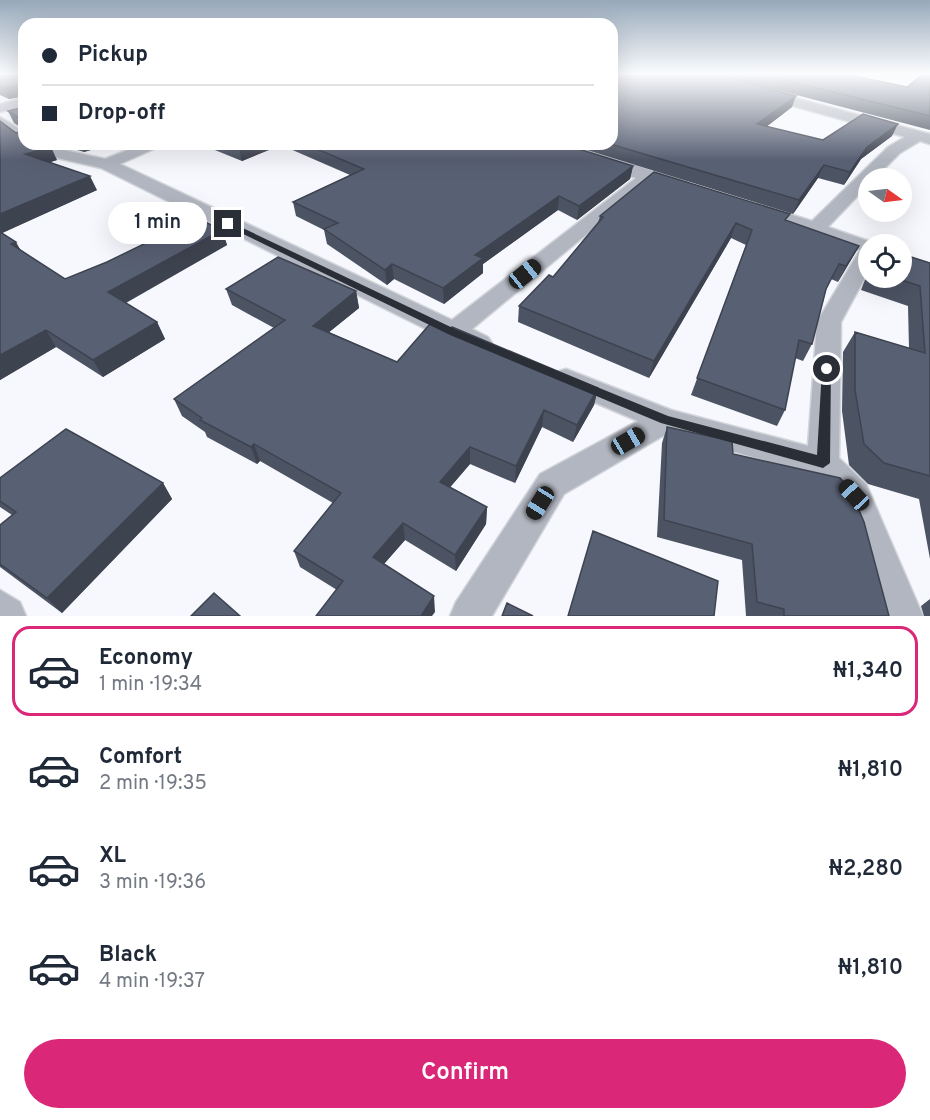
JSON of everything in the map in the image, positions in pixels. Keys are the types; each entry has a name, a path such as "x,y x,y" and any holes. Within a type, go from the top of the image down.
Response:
{"street":[{"path":"793,102 924,138"},
{"path":"0,108 18,104"},
{"path":"0,121 18,134"},
{"path":"815,228 894,150 924,138"},
{"path":"50,150 106,164 453,332 496,350"},
{"path":"106,164 142,150"},
{"path":"564,150 695,190"},
{"path":"453,332 633,187 651,176"},
{"path":"738,204 858,243"},
{"path":"823,463 829,322 858,271"},
{"path":"549,372 665,420 823,463 854,495 903,616"},
{"path":"470,616 552,484 665,420"},
{"path":"0,610 6,616"}],"building":[{"path":"618,102 788,102 757,124 823,140 863,114 898,124 867,147 850,172 824,165 799,200 618,146"},
{"path":"873,102 930,102 930,116"},
{"path":"18,108 18,117 8,111"},
{"path":"0,121 18,132 18,150 40,150 25,154 90,176 0,214"},
{"path":"319,150 582,150 633,166 579,206 559,196 475,255 483,258 443,288 392,264 385,270 324,229 338,223 293,202 364,169"},
{"path":"654,172 790,214 785,220 858,246 846,266 839,264 826,289 812,344 799,340 785,410 697,378 752,230 736,223 654,361 519,306 549,275 553,277 603,217 600,216"},
{"path":"197,218 222,230 108,292 157,322 93,360 46,330 0,355 0,232 16,242 11,244 65,279 107,262"},
{"path":"278,257 356,291 313,326 397,362 430,324 449,332 452,327 598,388 577,425 544,410 516,466 470,447 440,482 487,507 455,555 403,523 373,557 434,596 421,616 316,616 343,581 294,551 341,493 254,444 251,447 200,420 202,418 174,399 285,320 226,289"},
{"path":"912,257 930,263 930,476 884,463 864,444 855,390 855,332 925,353 920,286 912,283"},
{"path":"667,427 732,441 733,454 840,478 850,489 864,522 889,616 784,616 784,609 757,602 752,544 664,520"},
{"path":"66,429 163,483 47,598 0,564 0,525 16,512 0,501 0,478"},
{"path":"593,531 718,581 714,616 568,616"},
{"path":"214,593 240,616 191,616"},
{"path":"507,603 533,616 502,616"}],"route":[{"path":"228,224 453,332 665,420 823,463 827,369"}]}
